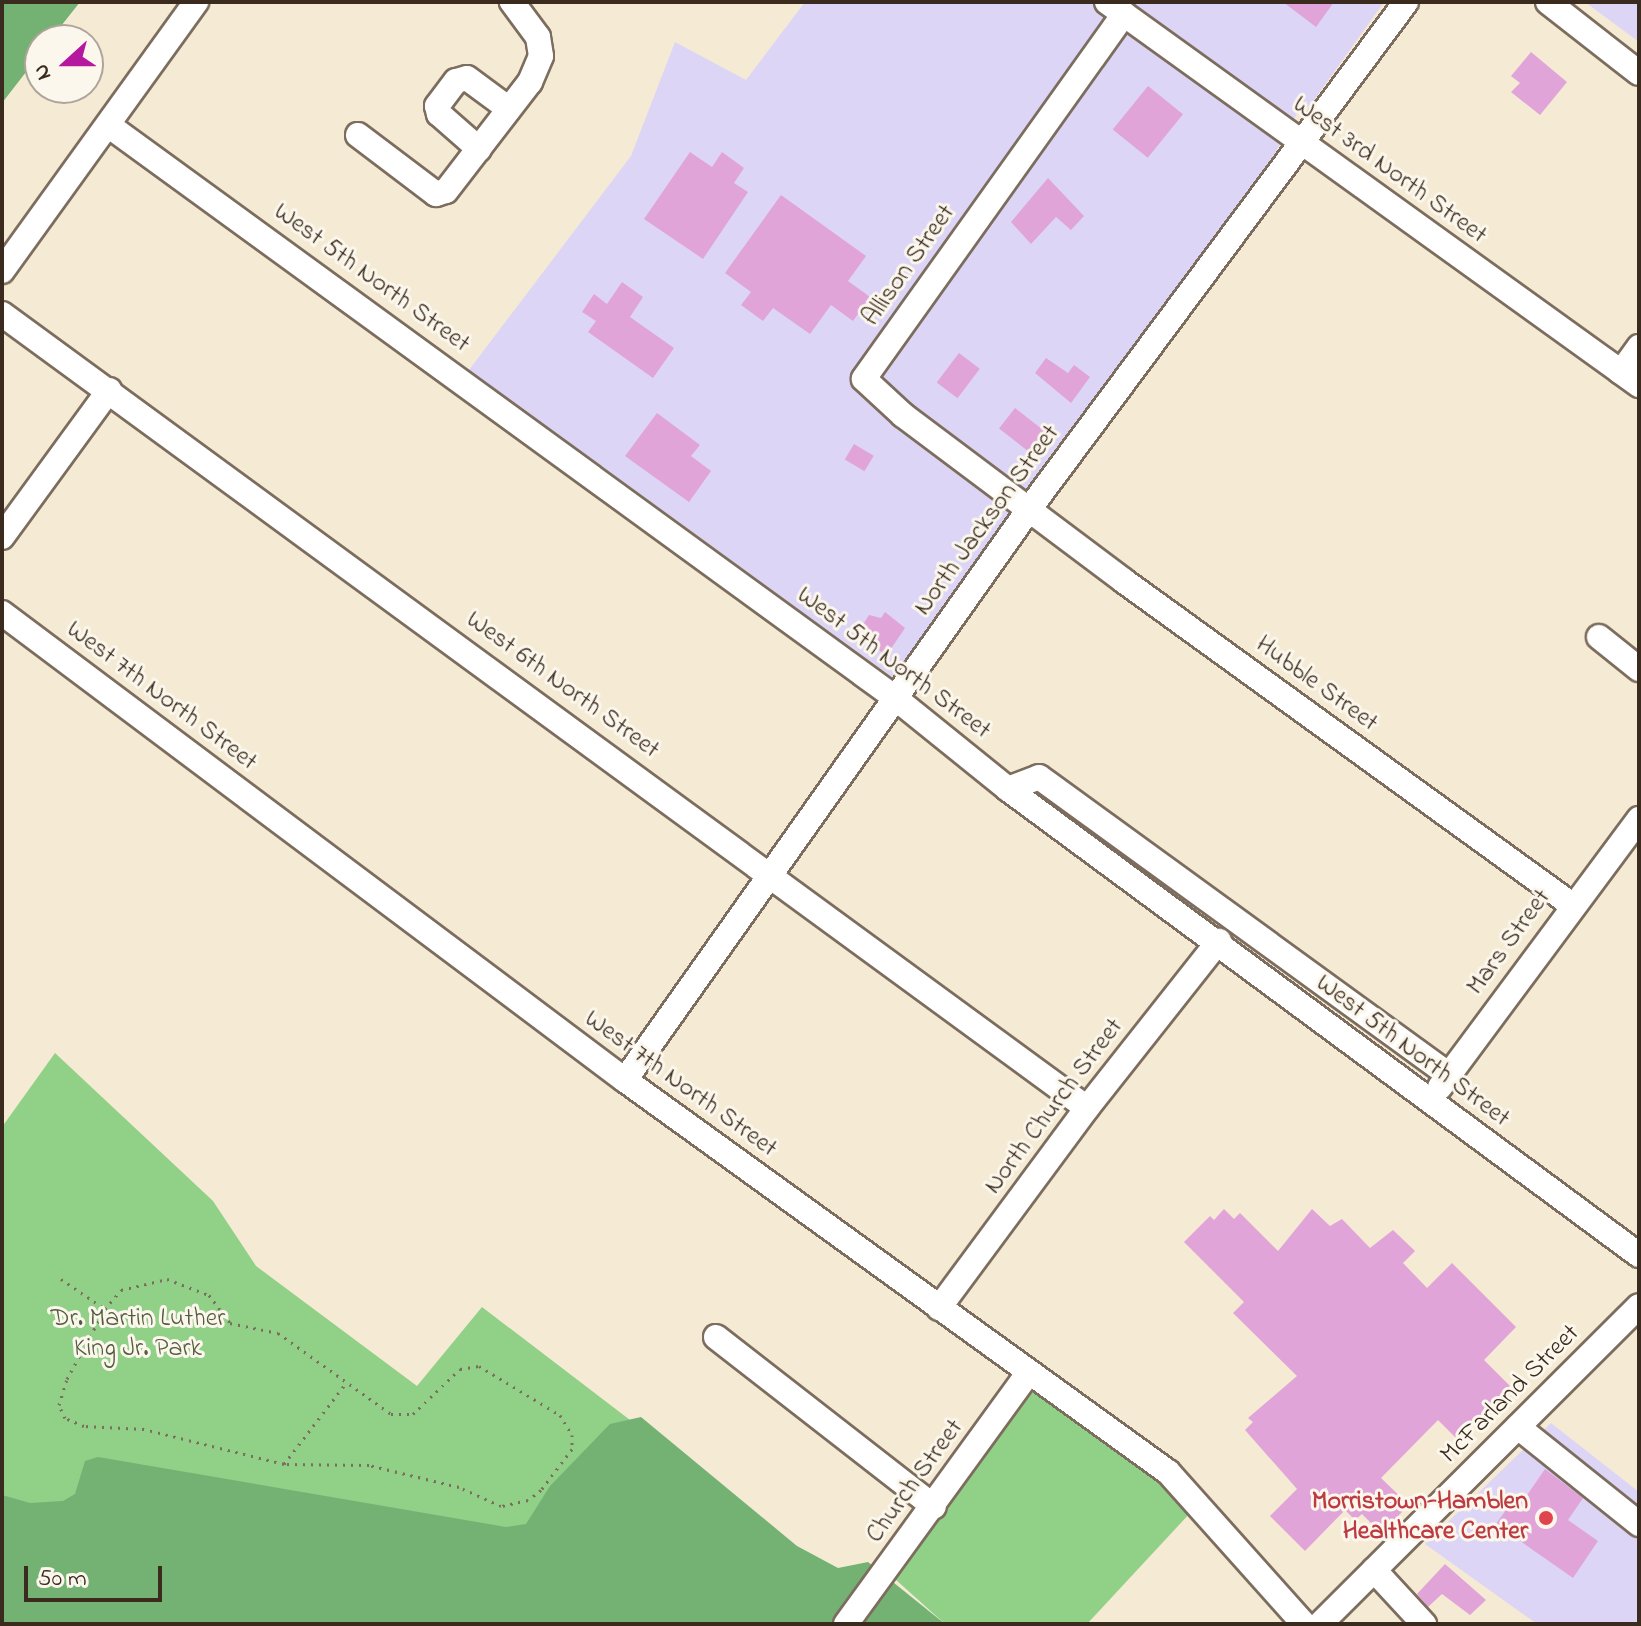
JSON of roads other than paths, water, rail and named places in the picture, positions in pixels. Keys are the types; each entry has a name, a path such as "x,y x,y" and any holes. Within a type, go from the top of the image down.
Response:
{"street":[{"path":"2,271 196,2"},
{"path":"358,135 436,194 446,191 509,109 541,56 538,37 512,2"},
{"name":"North Jackson Street","path":"625,1080 1030,508 1406,2"},
{"path":"1548,2 1639,73"},
{"name":"West 3rd North Street","path":"1115,8 1630,378"},
{"name":"Allison Street","path":"1030,508 903,415 864,379 1115,8"},
{"path":"479,149 439,114 437,106 456,81 467,78 509,109"},
{"name":"West 5th North Street","path":"108,125 894,697 1008,789 1219,941 1430,1103 1639,1255"},
{"name":"West 6th North Street","path":"2,314 771,872 1087,1108"},
{"path":"1630,378 1639,347"},
{"path":"2,537 109,390"},
{"name":"Hubble Street","path":"1030,508 1572,905"},
{"name":"West 7th North Street","path":"2,613 625,1080 1168,1472 1304,1624"},
{"path":"1599,637 1639,669"},
{"path":"1008,789 1039,777 1449,1075"},
{"name":"Mars Street","path":"1430,1103 1572,905 1639,819"},
{"name":"North Church Street","path":"939,1308 1087,1108 1219,941"},
{"name":"McFarland Street","path":"1320,1624 1639,1306"},
{"path":"716,1337 934,1507"},
{"name":"Church Street","path":"846,1624 934,1507 1029,1372"},
{"path":"1518,1427 1639,1524"},
{"path":"1374,1570 1424,1624"}],"place":[{"name":"Morristown-Hamblen Healthcare Center","path":"1546,1518"}],"park label":[{"name":"Dr. Martin Luther King Jr. Park","path":"138,1335"}]}
